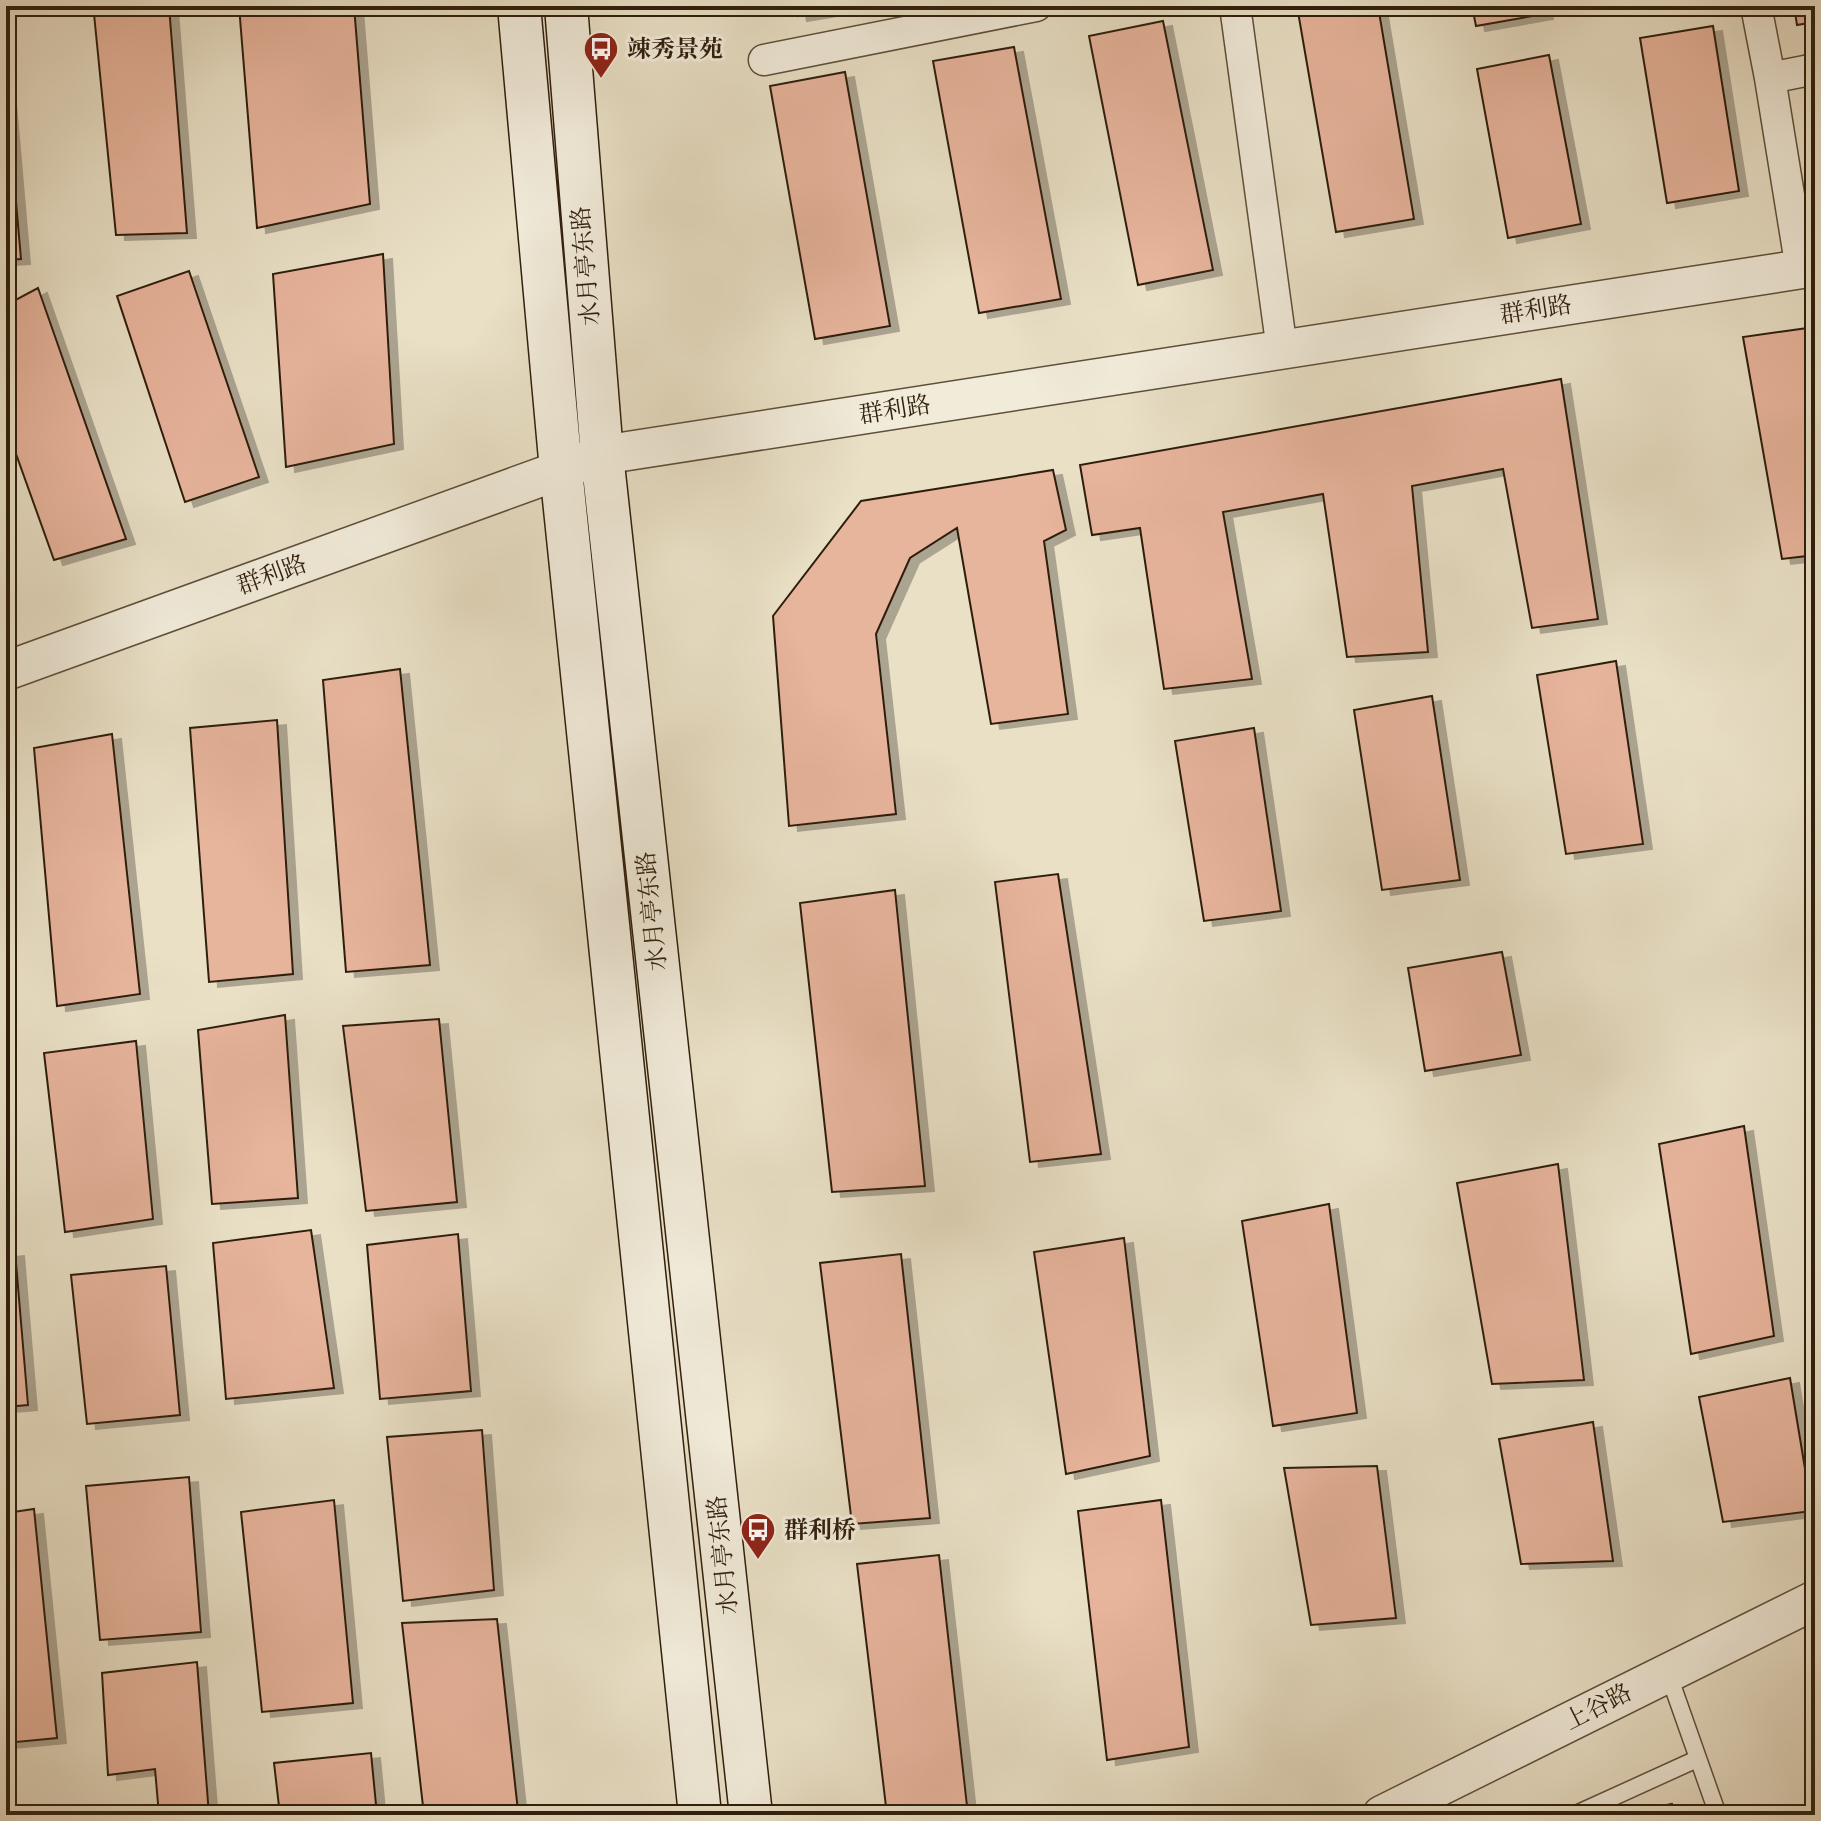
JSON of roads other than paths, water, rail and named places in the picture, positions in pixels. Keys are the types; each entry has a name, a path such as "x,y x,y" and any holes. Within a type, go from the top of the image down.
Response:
{"main road":[{"name":"水月亭东路","path":"519,6 561,470 700,1815"},
{"name":"水月亭东路","path":"566,6 602,455 751,1815"}],"street":[{"path":"764,60 1036,6"},
{"path":"1235,6 1282,350"},
{"path":"1756,6 1808,268"},
{"path":"1770,78 1815,69"},
{"name":"群利路","path":"6,671 602,455 1808,268"},
{"name":"上谷路","path":"1382,1815 1815,1600"}],"lane":[{"path":"1668,1673 1718,1815"},
{"path":"1574,1815 1697,1759"}],"place":[{"name":"竦秀景苑","path":"601,80"},
{"name":"群利桥","path":"758,1561"}]}
